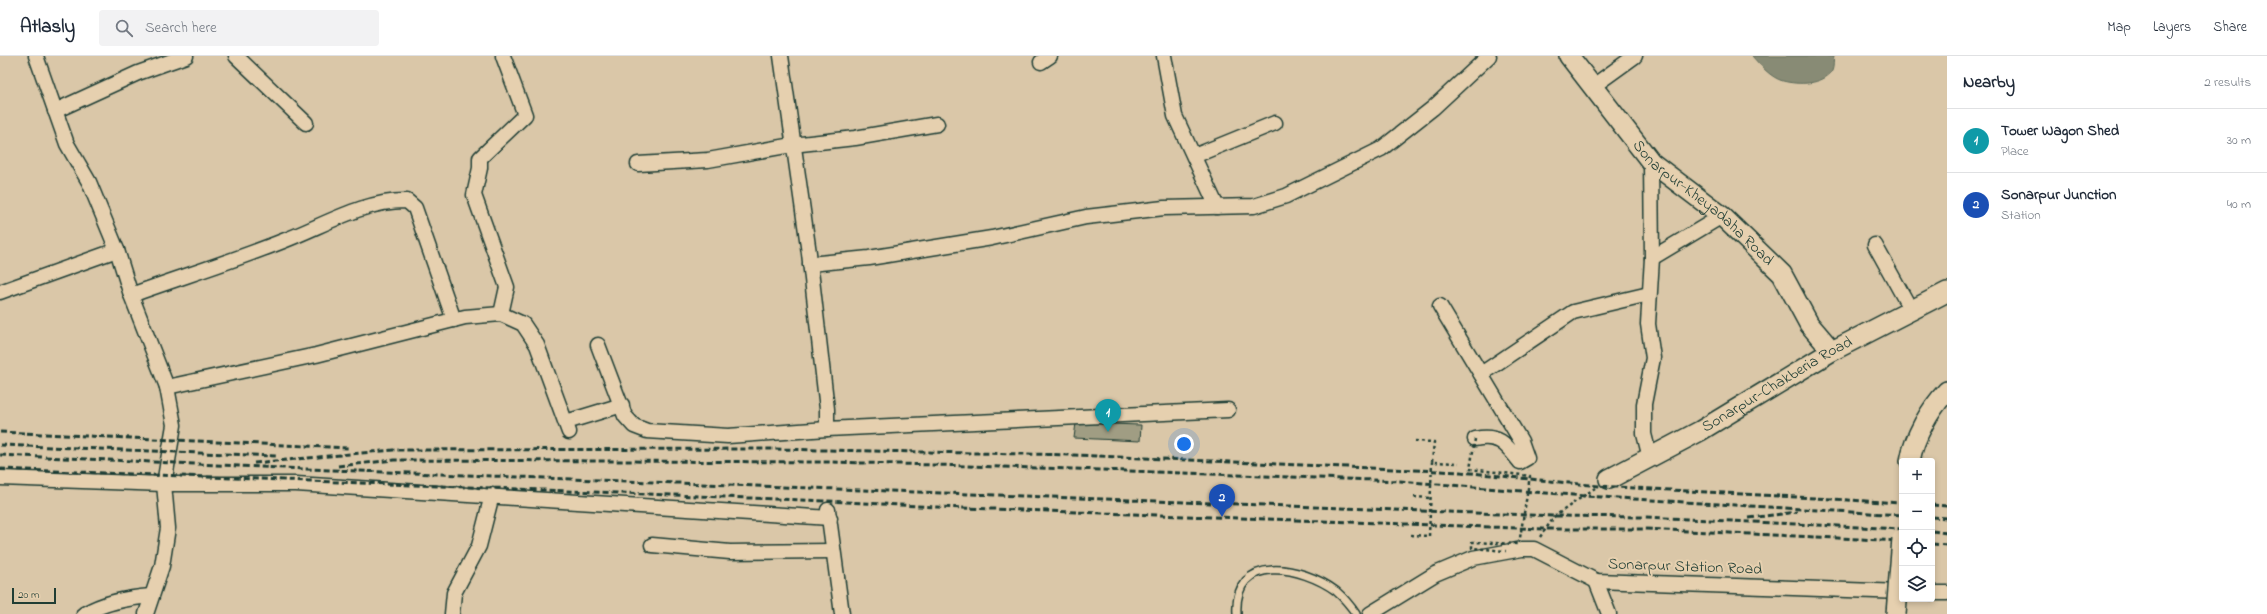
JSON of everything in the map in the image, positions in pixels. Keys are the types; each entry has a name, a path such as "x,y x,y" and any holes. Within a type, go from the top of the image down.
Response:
{"main road":[{"name":"Sonarpur-Kheyadaha Road","path":"1568,56 1652,162 1722,216 1782,274 1809,324 1832,351"},
{"name":"Sonarpur-Chakberia Road","path":"1609,479 1700,431 1832,351 1912,312 1947,292"},
{"path":"1911,458 1918,437 1930,415 1947,392"},
{"path":"1896,614 1900,566"}],"street":[{"path":"36,56 67,144 89,182 117,250 131,295 167,387 174,426 164,484 168,528 162,566 146,614"},
{"path":"55,111 138,73 186,56"},
{"path":"236,56 306,123"},
{"path":"501,314 507,287 474,195 480,168 480,158 525,115 503,56"},
{"path":"780,56 810,264 827,409 827,429"},
{"path":"1164,56 1175,116 1217,207"},
{"path":"810,264 869,258 992,238 1086,217 1164,208 1254,206 1286,196 1381,149 1433,108 1489,56"},
{"path":"1592,86 1635,56"},
{"path":"1194,156 1275,123"},
{"path":"638,164 708,160 792,145 855,138 937,124"},
{"path":"1650,458 1644,434 1644,404 1653,358 1648,324 1652,258 1652,162"},
{"path":"131,295 283,241 346,214 393,200 407,201 415,208 454,320"},
{"path":"1652,258 1722,216"},
{"path":"1875,245 1912,312"},
{"path":"0,292 117,250"},
{"path":"1481,374 1573,312 1649,294"},
{"path":"1440,306 1521,441 1527,458 1520,462 1505,444 1489,436 1474,439"},
{"path":"167,387 316,355 454,320 501,314 523,324 537,345 568,427 622,406"},
{"path":"598,345 625,416 634,426 647,431 728,436 827,429 1228,410"},
{"path":"0,478 164,484 296,484 829,514 842,614"},
{"path":"452,614 454,593 479,546 492,496"},
{"path":"652,545 730,552 833,551"},
{"path":"1370,614 1435,574 1473,558 1506,551 1534,549"},
{"name":"Sonarpur Station Road","path":"1534,549 1596,581 1899,592"},
{"path":"1596,581 1609,614"},
{"path":"1935,593 1947,593"},
{"path":"84,614 101,605 130,597 151,596"}],"lane":[{"path":"1237,614 1236,599 1240,587 1248,579 1263,569 1283,569 1320,582 1335,591 1347,601 1356,614"}],"path":[{"path":"1474,439 1470,469 1530,476 1519,544 1472,542 1472,548 1506,551"},
{"path":"1411,534 1430,536 1430,498 1434,442 1415,441"},
{"path":"1432,462 1459,464"},
{"path":"1534,549 1544,529 1555,516 1609,479"},
{"path":"1414,497 1430,498"}],"shaded area":[{"path":"1752,56 1834,56 1833,69 1828,76 1810,83 1789,82 1774,77"}],"building":[{"path":"1076,423 1141,425 1140,441 1074,438"}],"railway":[{"path":"0,432 349,448"},
{"path":"0,445 276,456"},
{"path":"254,463 393,450 773,449 1074,455 1461,472 1599,486 1899,503"},
{"path":"0,455 305,469 1555,516 1645,517 1899,529"},
{"path":"338,466 394,460 829,462 1074,469 1400,481 1584,496 1899,515"},
{"path":"0,469 827,501 937,507 1544,529 1644,529 1899,541"},
{"path":"1935,505 1947,506"},
{"path":"1749,518 1797,512"},
{"path":"1935,517 1947,518"},
{"path":"1935,531 1947,533"},
{"path":"1935,544 1947,545"}],"place":[{"name":"Tower Wagon Shed","path":"1108,432"},
{"name":"Sonarpur Junction","path":"1222,517"}]}
